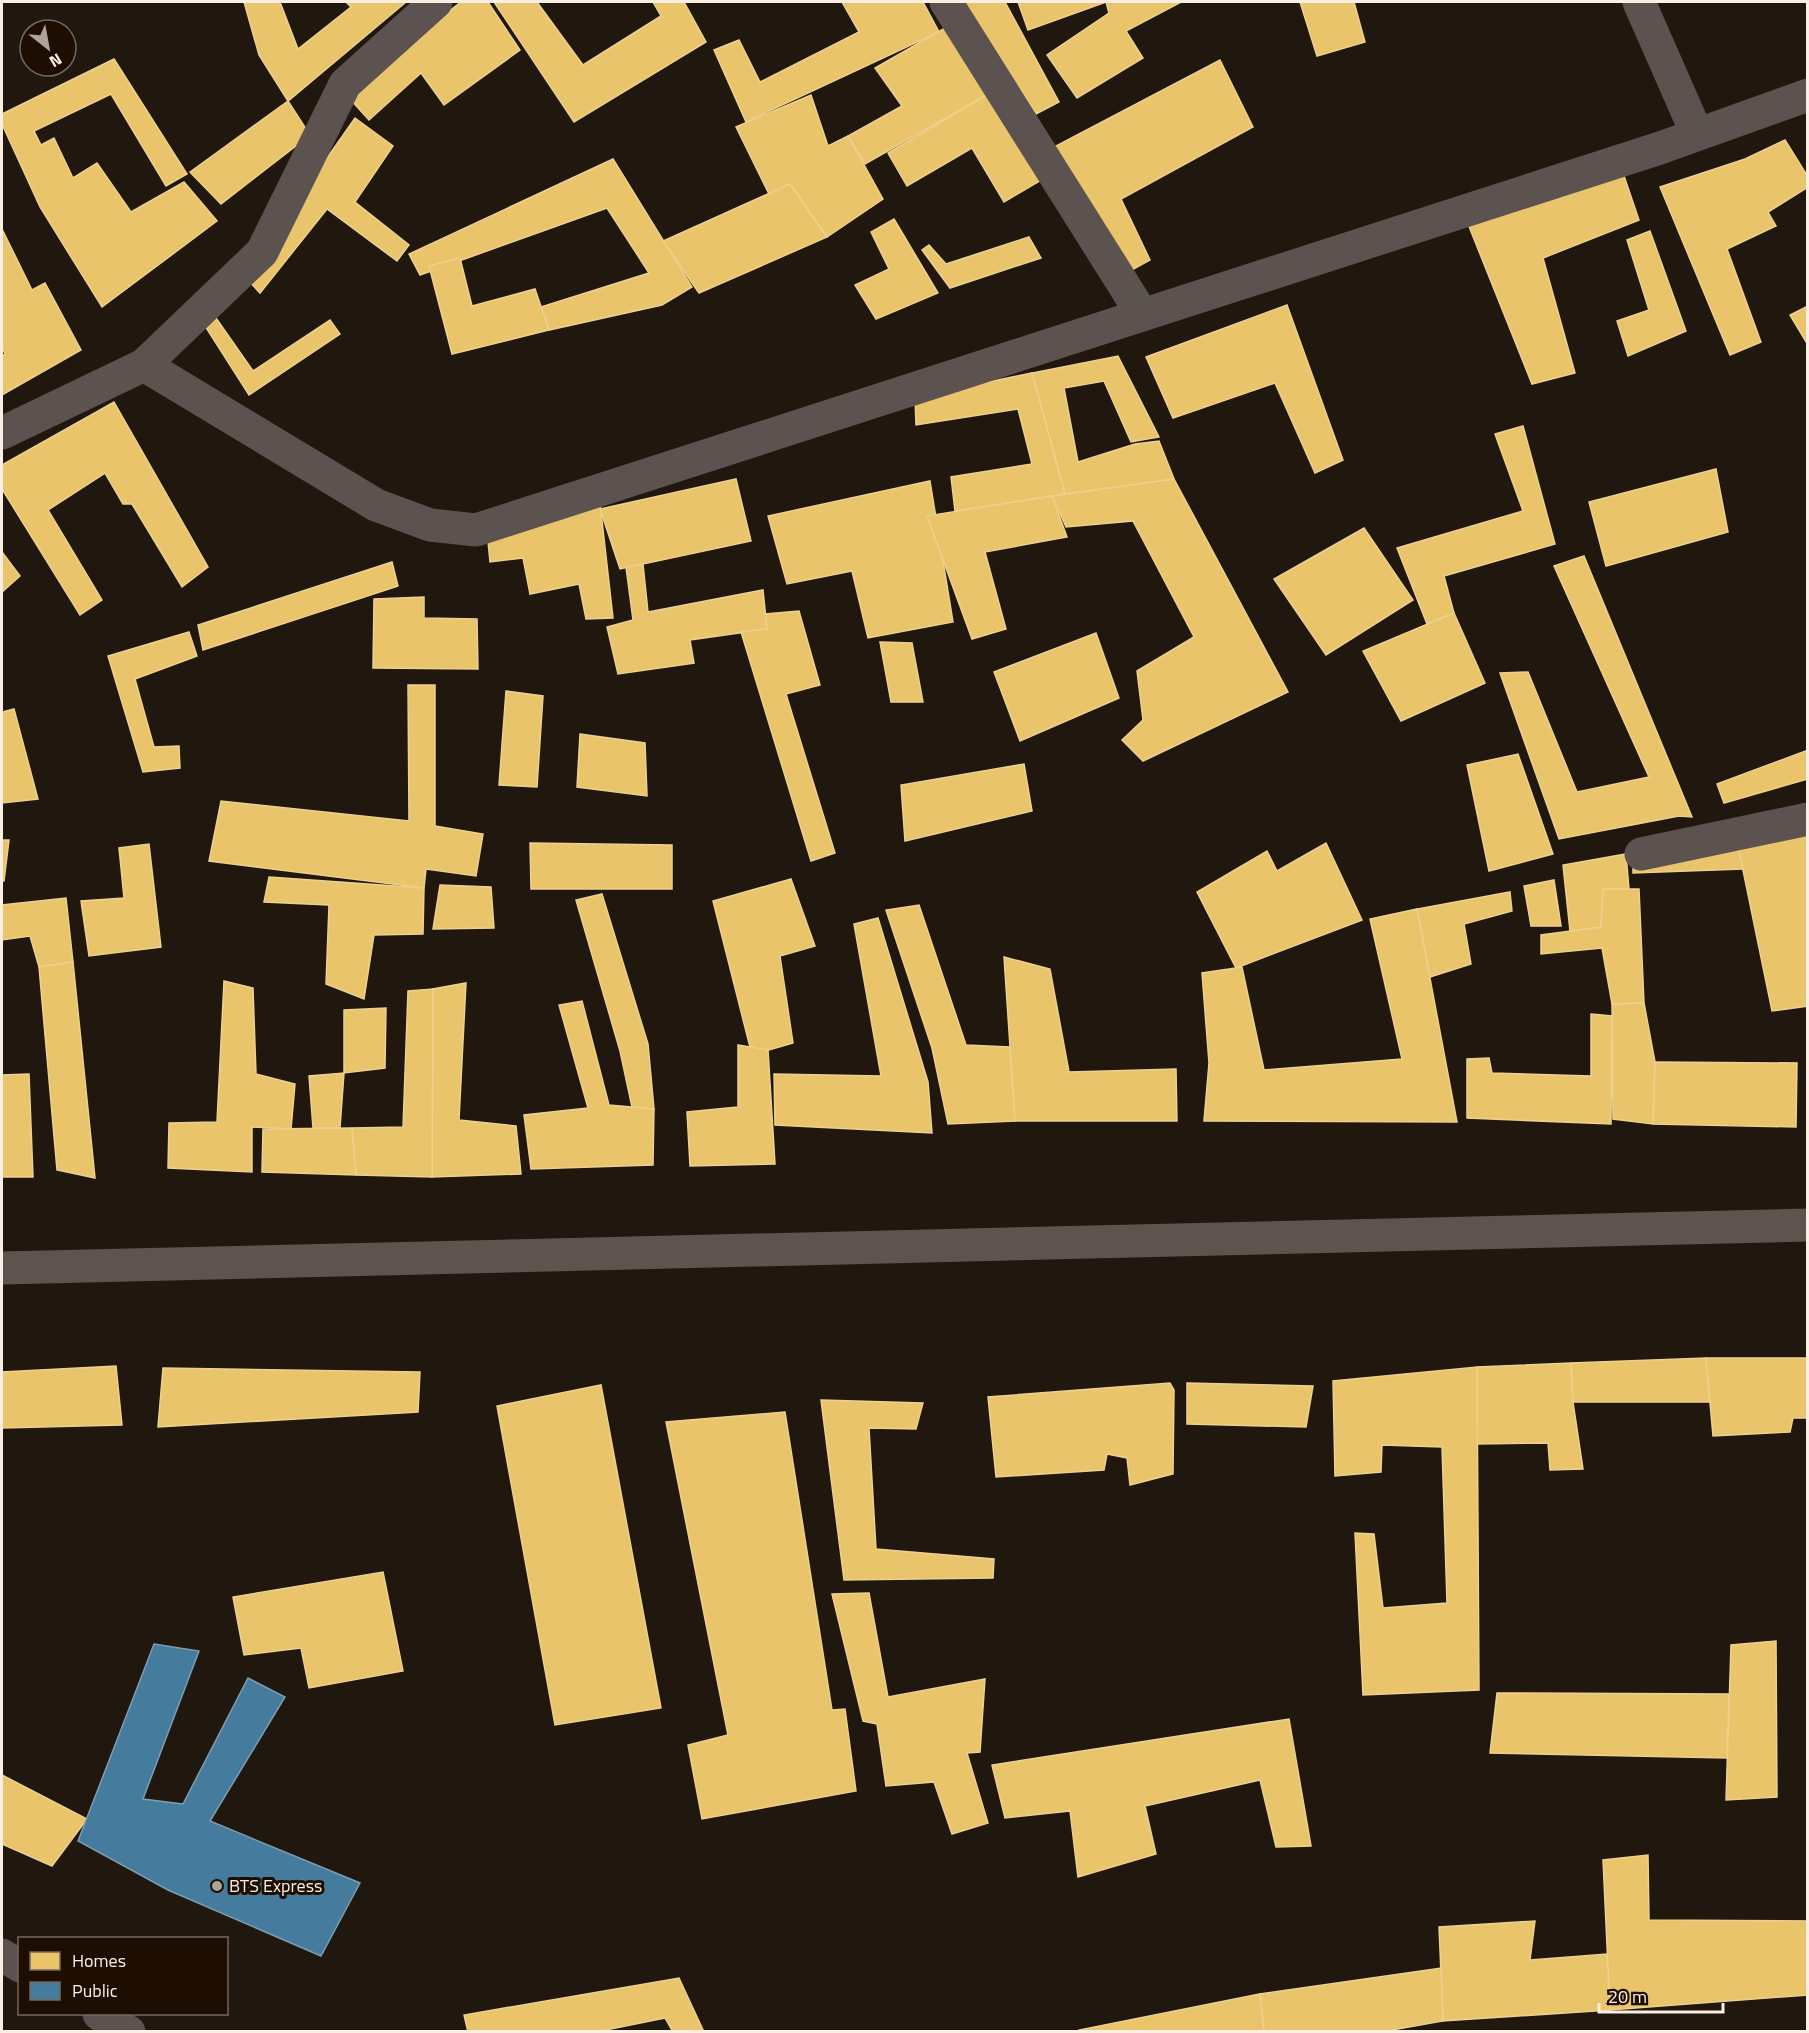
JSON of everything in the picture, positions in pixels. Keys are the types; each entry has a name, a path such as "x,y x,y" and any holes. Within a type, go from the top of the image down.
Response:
{"main road":[{"path":"2,1268 1808,1225"}],"street":[{"path":"2,433 144,365 262,252 345,84 436,2"},
{"path":"946,2 1142,314"},
{"path":"1639,2 1697,134"},
{"path":"144,365 376,505 430,525 476,530 1697,134 1808,95"},
{"path":"1641,854 1808,819"},
{"path":"2,1955 18,1964"},
{"path":"102,2015 129,2031"}],"building: Homes":[{"path":"244,2 280,2 298,49 351,7 346,2 406,2 288,101 259,55"},
{"path":"461,2 488,2 520,50 444,105 421,73 369,120 350,99 401,48"},
{"path":"494,2 537,2 583,65 661,16 653,2 684,2 706,42 574,122"},
{"path":"842,2 923,2 939,32 746,122 714,50 739,40 760,82 859,32"},
{"path":"962,2 1005,2 1059,102 1036,114"},
{"path":"1018,2 1106,2 1028,30"},
{"path":"1106,2 1181,2 1126,31 1143,58 1077,98 1047,55 1109,13"},
{"path":"1300,2 1354,2 1365,42 1317,56"},
{"path":"945,28 990,93 865,164 848,136 902,106 875,68"},
{"path":"114,59 187,174 166,186 111,94 34,131 41,145 54,138 73,178 97,163 131,212 184,182 217,221 102,307 40,207 2,124 2,114"},
{"path":"1220,60 1253,127 1121,199 1150,260 1121,276 1054,147"},
{"path":"990,93 1043,179 1004,202 972,148 907,186 888,153"},
{"path":"811,95 828,146 848,136 883,199 827,237 790,184 769,194 736,127"},
{"path":"288,101 310,135 221,204 190,172"},
{"path":"355,118 393,146 355,202 409,245 397,261 327,209 260,293 244,276"},
{"path":"1785,140 1808,177 1808,187 1768,212 1776,226 1727,249 1761,342 1730,355 1660,187 1745,159"},
{"path":"613,159 692,287 662,305 549,330 541,307 649,273 607,208 420,275 409,254"},
{"path":"1621,167 1639,220 1543,258 1575,373 1532,384 1466,219"},
{"path":"790,184 827,237 699,293 663,241"},
{"path":"894,219 938,293 876,319 855,285 889,269 871,232"},
{"path":"2,229 32,290 45,283 81,350 2,395 2,356 5,354 2,347"},
{"path":"1650,231 1686,331 1628,356 1617,321 1649,310 1627,240"},
{"path":"1029,237 1041,258 950,288 922,250 929,245 946,264"},
{"path":"460,258 472,306 535,289 549,330 452,354 429,266"},
{"path":"1287,305 1343,460 1315,473 1275,383 1173,418 1146,357"},
{"path":"1808,306 1808,345 1790,315"},
{"path":"216,318 253,371 330,320 340,334 249,395 205,326"},
{"path":"1118,356 1159,437 1131,442 1104,381 1064,388 1078,462 1135,444 1159,441 1174,479 1065,494 1032,373"},
{"path":"1032,373 1065,494 955,511 951,477 1032,464 1018,409 916,425 915,397"},
{"path":"114,402 208,567 182,587 132,504 123,504 105,473 48,510 102,600 80,615 2,489 2,465"},
{"path":"1523,426 1555,544 1444,576 1454,613 1427,624 1397,548 1523,511 1495,434"},
{"path":"1716,469 1728,532 1606,566 1589,502"},
{"path":"736,479 751,541 620,569 600,509"},
{"path":"1174,479 1288,692 1143,761 1122,740 1143,720 1137,671 1194,637 1133,521 1066,527 1052,496"},
{"path":"930,481 953,622 868,638 852,571 787,584 768,516"},
{"path":"1052,496 1067,537 985,552 1006,629 972,639 927,516"},
{"path":"600,503 613,618 586,619 579,584 530,594 523,558 490,562 487,531"},
{"path":"1364,528 1413,600 1326,655 1274,579"},
{"path":"2,552 20,576 2,592"},
{"path":"1584,556 1692,817 1679,816 1559,839 1500,673 1528,672 1577,792 1649,777 1554,566"},
{"path":"392,562 398,586 203,650 198,625"},
{"path":"643,564 648,612 763,590 767,629 690,640 694,663 618,674 607,627 633,620 626,567"},
{"path":"424,597 424,618 477,619 478,669 373,668 374,599"},
{"path":"799,611 820,685 786,694 835,853 811,861 741,632 767,629 765,614"},
{"path":"1454,613 1485,683 1401,721 1363,651"},
{"path":"189,632 197,656 135,679 154,747 179,746 180,768 143,772 108,656"},
{"path":"1096,633 1119,698 1020,741 994,672"},
{"path":"880,642 912,643 923,702 891,702"},
{"path":"408,685 435,685 435,826 483,834 476,876 426,869 424,888 209,861 221,801 409,821"},
{"path":"506,691 543,696 537,787 499,785"},
{"path":"14,709 38,799 2,803 2,712"},
{"path":"580,734 645,743 647,796 577,787"},
{"path":"1808,750 1808,779 1724,803 1717,784"},
{"path":"1518,754 1553,854 1489,871 1467,765"},
{"path":"1024,764 1032,811 905,841 901,785"},
{"path":"1808,827 1808,1006 1772,1011 1737,841"},
{"path":"2,840 9,840 4,881 2,881"},
{"path":"1737,841 1743,869 1633,873 1633,849"},
{"path":"530,843 672,845 672,889 531,889"},
{"path":"1326,843 1362,920 1236,968 1197,892 1267,851 1277,871"},
{"path":"149,844 161,947 89,956 81,901 124,898 119,848"},
{"path":"1626,854 1629,889 1603,889 1601,927 1570,931 1563,865"},
{"path":"269,877 424,888 423,934 374,935 364,999 326,984 329,905 264,902"},
{"path":"791,879 815,946 780,956 793,1043 752,1055 713,901"},
{"path":"1554,880 1561,926 1531,926 1524,886"},
{"path":"440,885 491,887 494,928 433,929"},
{"path":"1603,889 1639,889 1644,1003 1612,1004 1602,948 1541,954 1541,935 1601,927"},
{"path":"1510,892 1512,911 1464,924 1471,964 1430,977 1417,909"},
{"path":"602,894 648,1044 654,1109 632,1107 620,1051 576,900"},
{"path":"66,898 73,962 39,967 30,936 2,940 2,905"},
{"path":"919,905 966,1045 1010,1047 1015,1121 948,1124 932,1048 886,910"},
{"path":"1417,909 1457,1122 1204,1121 1209,1063 1202,973 1242,967 1264,1070 1402,1059 1370,919"},
{"path":"878,918 928,1082 932,1133 775,1125 774,1074 881,1076 854,924"},
{"path":"1004,957 1050,969 1069,1072 1176,1069 1177,1121 1015,1121"},
{"path":"73,962 95,1178 57,1170 39,967"},
{"path":"224,981 253,988 256,1074 295,1084 291,1129 252,1127 252,1172 168,1168 169,1123 217,1122"},
{"path":"466,983 459,1120 516,1126 521,1174 432,1177 433,989"},
{"path":"433,989 432,1177 356,1175 352,1128 403,1127 408,991"},
{"path":"582,1001 609,1105 654,1109 653,1165 531,1169 524,1115 588,1108 559,1005"},
{"path":"1644,1003 1655,1062 1653,1124 1613,1119 1612,1004"},
{"path":"386,1008 385,1068 344,1073 344,1010"},
{"path":"1591,1014 1612,1016 1611,1124 1467,1118 1467,1059 1489,1058 1492,1073 1591,1076"},
{"path":"738,1045 768,1050 775,1164 690,1166 687,1112 738,1107"},
{"path":"1655,1062 1797,1063 1796,1127 1653,1124"},
{"path":"344,1073 340,1128 313,1128 309,1076"},
{"path":"29,1074 33,1177 2,1177 2,1075"},
{"path":"352,1128 356,1175 262,1172 263,1129"},
{"path":"1706,1358 1710,1402 1573,1402 1571,1363"},
{"path":"1706,1358 1808,1358 1808,1418 1793,1418 1790,1432 1713,1436"},
{"path":"1571,1363 1573,1402 1583,1469 1550,1470 1548,1443 1477,1444 1477,1367"},
{"path":"116,1366 122,1425 2,1428 2,1372"},
{"path":"1477,1367 1479,1690 1363,1695 1355,1533 1374,1534 1383,1608 1447,1603 1442,1447 1382,1445 1381,1472 1335,1476 1333,1381"},
{"path":"163,1368 420,1372 418,1412 158,1427"},
{"path":"1170,1383 1174,1390 1173,1474 1130,1485 1127,1458 1107,1454 1104,1470 996,1477 988,1397"},
{"path":"1187,1383 1313,1386 1306,1427 1187,1424"},
{"path":"601,1385 661,1708 555,1725 497,1406"},
{"path":"821,1400 923,1403 916,1429 869,1428 876,1549 994,1559 993,1578 844,1580"},
{"path":"785,1412 832,1710 845,1709 856,1791 702,1819 688,1745 728,1735 666,1422"},
{"path":"383,1572 403,1671 309,1688 301,1648 244,1655 233,1597"},
{"path":"869,1593 888,1697 985,1679 980,1752 967,1753 988,1823 952,1834 934,1782 886,1786 877,1724 863,1721 832,1594"},
{"path":"1776,1641 1777,1797 1726,1800 1731,1645"},
{"path":"1497,1693 1729,1694 1727,1758 1490,1753"},
{"path":"1289,1719 1311,1846 1276,1847 1260,1780 1145,1806 1156,1854 1078,1877 1070,1811 1005,1818 992,1765"},
{"path":"2,1775 87,1819 52,1866 2,1844"},
{"path":"1648,1855 1649,1920 1808,1921 1808,1995 1610,2010 1603,1860"},
{"path":"1535,1921 1530,1960 1607,1954 1610,2010 1443,2021 1439,1927"},
{"path":"1441,1968 1443,2021 1381,2032 1264,2032 1260,1994"},
{"path":"679,1978 704,2032 673,2032 665,2018 596,2032 468,2032 464,2015"},
{"path":"1260,1994 1264,2032 1079,2032 1079,2030"}],"building: Public":[{"path":"154,1644 199,1651 143,1799 183,1804 248,1678 285,1697 210,1821 360,1883 321,1956 168,1890 78,1841"}],"place":[{"name":"BTS Express","path":"217,1886"}]}
